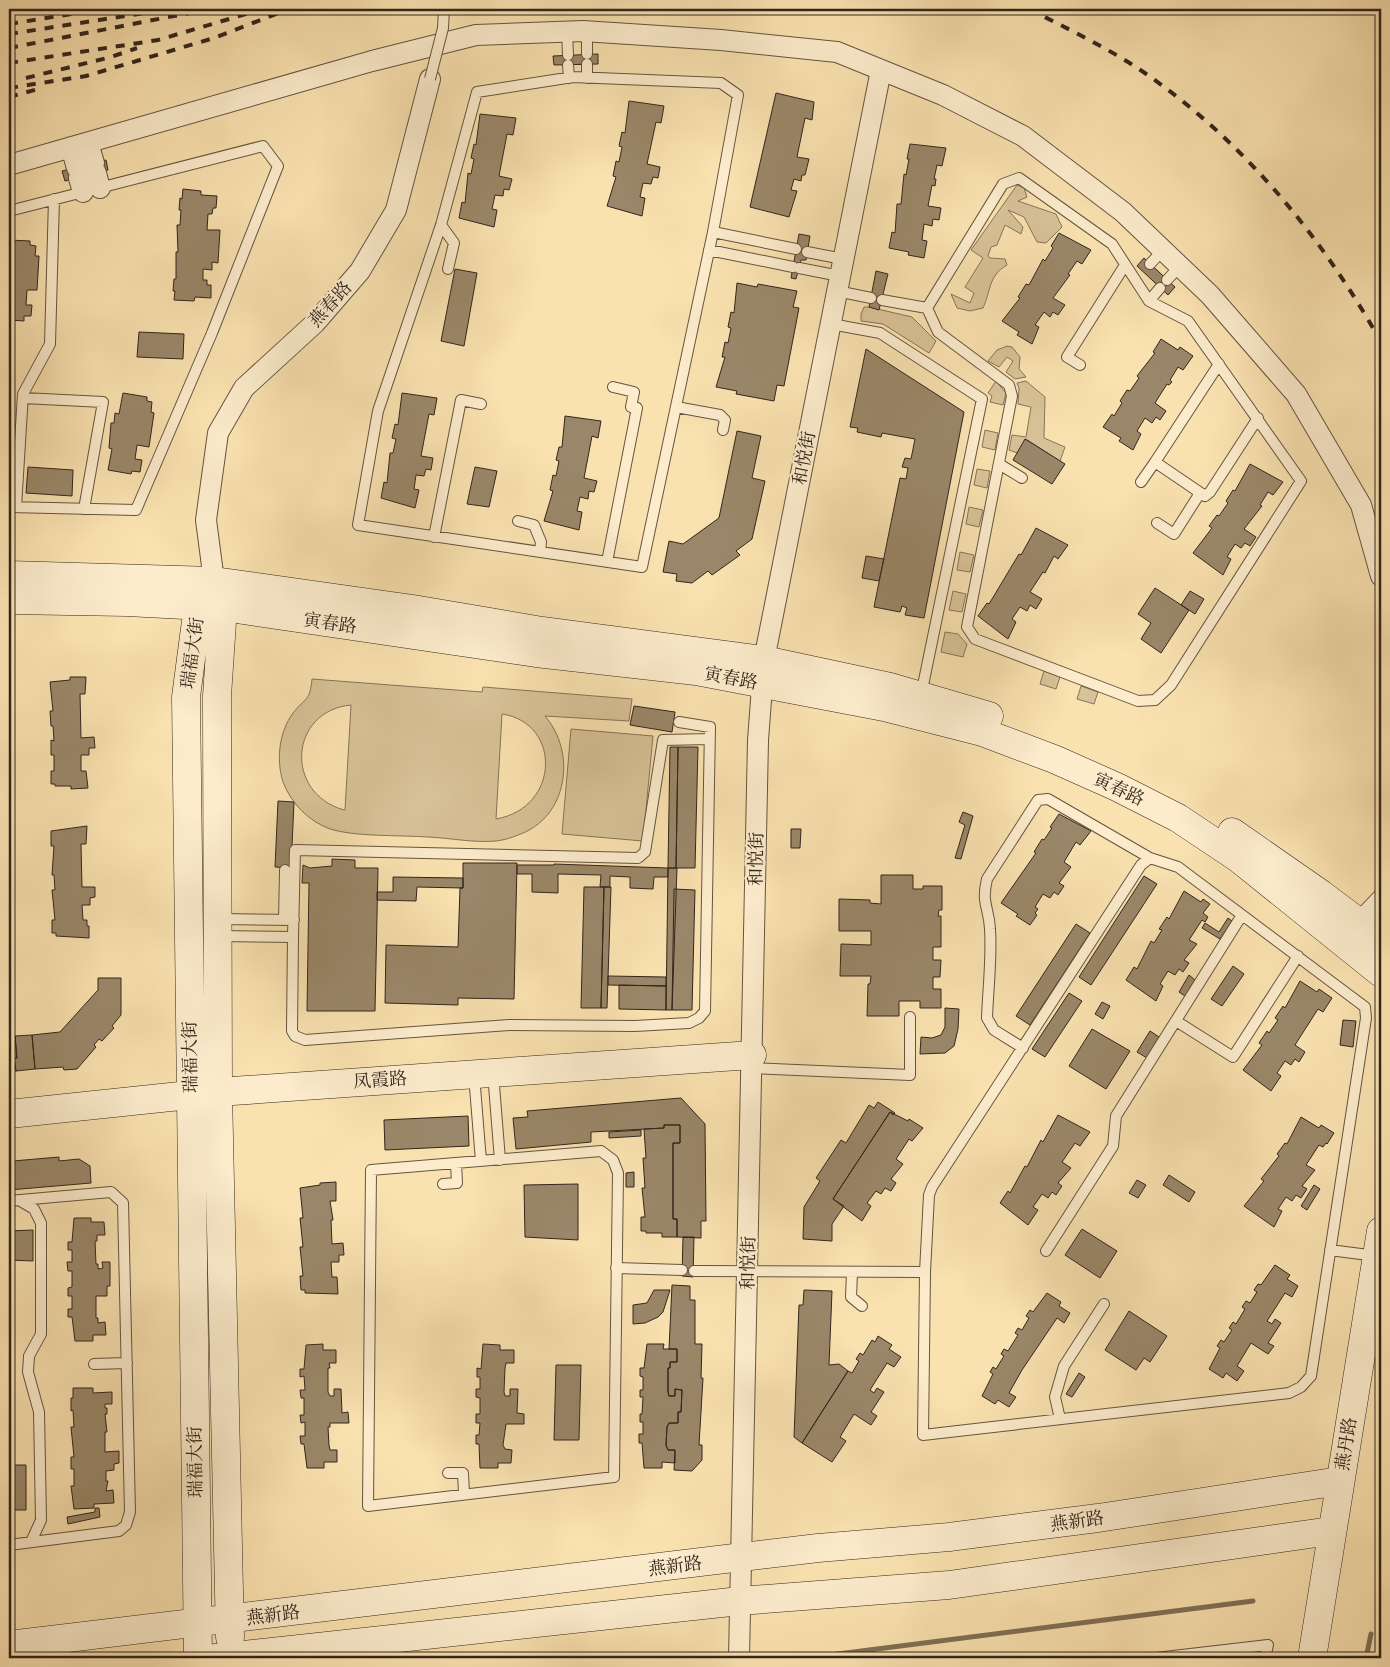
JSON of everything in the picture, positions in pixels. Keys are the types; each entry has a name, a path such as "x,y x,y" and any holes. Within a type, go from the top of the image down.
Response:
{"street":[{"path":"9,165 372,61 476,36 577,32 721,40 837,52 943,95 1023,136 1123,212 1152,262 1169,278 1210,295 1296,394 1361,505 1381,576"},
{"name":"和悦街","path":"739,1658 758,740 763,672 881,70"},
{"name":"燕春路","path":"214,581 206,520 218,433 244,388 315,323 360,271 396,210 430,79"},
{"path":"80,145 88,177"},
{"name":"寅春路","path":"9,575 214,581 413,609 763,672 881,684 990,716 1062,743 1125,772 1186,804 1248,842 1381,939"},
{"name":"瑞福大街","path":"198,1658 186,697 211,606 214,581"},
{"name":"寅春路","path":"9,600 211,606 536,653 696,671 763,672 884,707 982,732 1054,759 1117,787 1178,818 1238,858 1381,973"},
{"name":"瑞福大街","path":"211,606 217,696 218,1092 230,1620 225,1658"},
{"path":"1359,923 1381,900"},
{"name":"凤霞路","path":"9,1114 218,1092 484,1073 752,1061"},
{"name":"燕丹路","path":"1312,1658 1379,1243"},
{"name":"燕新路","path":"9,1645 197,1624 818,1548 949,1538 1098,1518 1340,1481"},
{"name":"燕新路","path":"225,1658 740,1601 949,1585 1331,1531"}],"lane":[{"name":"燕春路","path":"430,79 442,28 444,9"},
{"path":"577,32 587,59 587,78"},
{"path":"568,78 568,60 577,32"},
{"path":"568,78 587,78 721,83 738,95 712,232 642,567 358,525 378,411 441,225 477,92 568,78"},
{"path":"9,211 54,199 88,177 263,146 278,166 212,333 136,510 12,507 23,394 50,344 54,199"},
{"path":"1019,178 1112,244 1149,301 1188,320 1301,481 1171,685 1155,700 1138,700 993,646 975,639 967,627 1012,396 1009,385 938,332 926,308 1003,184 1019,178"},
{"path":"441,225 454,243 448,269"},
{"path":"712,232 796,250"},
{"path":"708,250 840,275"},
{"path":"807,252 876,299 926,308"},
{"path":"1135,280 1152,262"},
{"path":"1080,365 1067,357 1125,265"},
{"path":"1149,301 1169,278"},
{"path":"830,324 880,332 982,399 921,695"},
{"path":"1142,482 1220,364"},
{"path":"607,562 637,408 632,407 634,392 613,388"},
{"path":"23,398 103,402 84,509"},
{"path":"434,537 461,400 481,404"},
{"path":"676,407 720,414 725,420 723,430"},
{"path":"1155,462 1205,496 1210,492 1258,418"},
{"path":"998,464 1022,478"},
{"path":"1157,523 1174,534 1200,493"},
{"path":"518,522 534,526 541,542 540,552"},
{"path":"285,870 289,920 293,937 292,1031 295,1036 305,1040 509,1025 628,1026 689,1023 699,1018 705,1011 710,727 679,722"},
{"path":"289,920 296,850 638,858 645,852 662,740 710,740"},
{"path":"1023,1048 994,1030 987,1018 990,926 984,908 984,893 987,879 1038,800 1048,799 1150,858 1178,866 1365,1007 1366,1018 1311,1376 1300,1387 1289,1392 923,1435 925,1272 929,1195 932,1187 1023,1048 1141,865 1150,858"},
{"path":"1046,1251 1104,1163 1113,1146 1116,1116 1242,915"},
{"path":"218,928 289,920"},
{"path":"218,928 293,937"},
{"path":"1176,1021 1233,1057 1298,956"},
{"path":"752,1061 910,1075 910,1017"},
{"path":"484,1073 500,1160"},
{"path":"481,1161 484,1073"},
{"path":"601,1151 613,1160 618,1173 614,1477 368,1506 371,1170 481,1161 601,1151"},
{"path":"443,1184 457,1183 456,1163"},
{"path":"9,1545 119,1531 126,1525 130,1512 123,1203 111,1192 14,1200"},
{"path":"14,1200 34,1210 41,1224 41,1334 29,1356 28,1372 39,1412 41,1520 31,1542"},
{"path":"1330,1250 1379,1243"},
{"path":"616,1268 682,1270"},
{"path":"694,1271 925,1272"},
{"path":"852,1272 851,1297 862,1306"},
{"path":"1060,1419 1055,1397 1064,1366 1104,1304"},
{"path":"94,1364 127,1363"},
{"path":"448,1473 463,1474 464,1494"},
{"path":"1156,1658 1196,1656 1268,1645 1265,1658"}],"shaded area":[{"path":"1017,185 1024,188 1027,197 1018,201 1056,214 1062,227 1046,243 1037,242 1024,217 1008,210 1023,227 1021,234 1005,225 997,245 991,247 988,256 990,258 1005,259 1007,265 993,279 983,308 970,311 957,308 951,294 970,303 974,293 965,287 983,258 971,250"},
{"path":"864,307 912,317 936,341 929,353 883,324 861,321"},
{"path":"1007,346 1012,347 1020,357 1019,369 1026,377 1015,379 1006,372 1013,361 1007,357 999,367 988,361 997,350"},
{"path":"996,381 1006,393 1003,405 990,402 992,396 988,393"},
{"path":"1026,381 1045,397 1044,438 1065,447 1060,461 1026,439 1017,453 1009,450 1012,435 1026,437 1031,407 1018,404 1019,388 1017,383"},
{"path":"985,430 998,433 995,450 982,447"},
{"path":"977,469 990,471 987,488 974,485"},
{"path":"969,507 983,510 979,527 966,524"},
{"path":"960,552 974,555 970,572 957,570"},
{"path":"953,591 966,594 962,612 949,610"},
{"path":"945,632 958,634 967,644 963,657 941,652"},
{"path":"1044,671 1060,677 1056,689 1040,684"},
{"path":"312,679 482,692 483,687 632,699 629,721 545,716 555,731 564,765 562,783 557,800 548,814 535,827 507,839 496,841 365,835 340,832 314,821 296,804 283,782 279,756 282,737 293,713 309,695","holes":["351,705 345,810 344,810 325,801 311,787 304,771 302,753 306,736 315,722 330,711","502,714 522,721 535,733 543,748 546,766 542,783 532,799 517,812 496,819"]},
{"path":"1081,686 1098,692 1094,704 1077,699"},
{"path":"571,729 653,736 643,841 562,834"}],"building":[{"path":"598,54 598,64 554,65 553,56"},
{"path":"776,93 814,102 812,120 805,118 797,157 809,159 805,175 802,175 801,181 794,179 791,190 797,191 789,217 750,207"},
{"path":"629,101 664,106 661,123 656,122 647,164 660,167 658,178 653,177 651,184 643,183 640,197 645,198 642,216 607,206 616,177 613,176 616,161 619,162 622,147 619,146 622,132 625,133"},
{"path":"480,114 516,118 513,135 507,134 499,176 512,179 509,190 504,189 503,196 495,195 492,209 497,210 494,227 459,218 462,202 465,203 468,173 471,174 474,159 471,158 474,144 476,145"},
{"path":"910,144 946,148 942,166 937,165 934,179 936,179 935,186 932,185 928,206 941,208 939,220 933,219 932,226 924,224 922,240 927,241 924,258 908,255 909,252 889,248 892,232 895,233 897,204 901,204"},
{"path":"106,160 108,170 65,181 62,171"},
{"path":"183,189 201,191 201,195 217,196 216,208 213,208 212,214 208,214 207,230 220,230 218,263 212,262 212,270 203,269 203,280 207,280 207,285 211,285 211,298 195,297 194,301 174,300 175,291 173,291 174,279 176,279 176,252 178,252 177,225 180,225 180,198 182,199"},
{"path":"1059,233 1091,250 1082,264 1077,261 1068,274 1070,275 1053,298 1065,305 1058,315 1053,312 1050,317 1044,312 1035,325 1039,327 1032,344 1017,335 1019,332 1002,321 1020,298 1018,297 1026,284 1029,285 1043,259 1045,261"},
{"path":"799,234 810,236 806,260 801,260 796,279 791,278"},
{"path":"9,240 30,241 30,245 36,246 35,256 39,256 37,290 27,290 26,305 32,305 31,316 24,316 24,321 9,320"},
{"path":"1144,258 1175,287 1168,295 1137,266"},
{"path":"455,269 477,273 464,346 441,341"},
{"path":"876,271 888,274 879,310 869,307"},
{"path":"737,283 757,287 758,284 797,291 793,307 799,308 784,386 777,385 774,401 736,394 737,391 716,387 725,357 722,357 725,342 728,343 731,328 728,327 731,312 734,313"},
{"path":"139,332 184,334 183,359 137,357"},
{"path":"1161,339 1178,350 1180,347 1193,356 1183,370 1178,367 1170,380 1172,382 1169,385 1167,384 1155,403 1166,411 1160,420 1156,417 1152,423 1145,418 1137,431 1141,434 1133,450 1119,441 1121,438 1103,427 1112,414 1114,416 1122,403 1120,401 1127,390 1130,391 1139,378 1137,376 1155,353 1153,352"},
{"path":"866,349 964,412 924,618 905,615 907,608 902,606 900,612 874,607 900,478 906,479 908,468 902,467 905,458 911,459 915,439 882,433 881,437 857,432 858,428 850,427"},
{"path":"123,393 147,397 147,401 152,402 151,412 154,413 149,447 137,445 135,459 142,460 140,472 132,471 131,474 108,470 112,449 109,448 111,423 114,423 115,413 119,414"},
{"path":"402,393 437,398 434,415 429,414 421,456 433,458 431,470 426,469 424,476 416,475 414,489 419,490 415,508 381,498 384,482 387,483 390,453 393,453 396,439 392,438 395,424 398,425"},
{"path":"565,416 601,421 598,438 592,436 584,478 597,481 594,492 589,491 588,499 580,497 577,511 582,512 579,530 544,521 553,491 550,490 553,475 556,476 559,461 556,460 559,447 562,447"},
{"path":"737,431 761,436 752,478 765,481 752,539 736,551 740,555 712,575 708,571 692,583 676,581 677,574 663,572 669,541 683,544 719,518"},
{"path":"1025,439 1065,464 1052,484 1013,460"},
{"path":"1250,464 1283,482 1273,495 1268,492 1260,505 1262,506 1244,529 1256,537 1250,546 1245,543 1241,548 1235,544 1227,557 1231,559 1223,575 1193,553 1212,528 1209,526 1228,503 1226,501 1233,490 1235,491"},
{"path":"28,467 73,470 72,496 26,493"},
{"path":"475,467 497,471 489,507 467,504"},
{"path":"1036,528 1068,545 1058,559 1054,556 1045,573 1043,572 1030,592 1042,599 1036,609 1030,605 1027,611 1020,607 1012,619 1016,622 1008,639 978,616 987,603 989,604"},
{"path":"866,556 884,559 879,581 862,578"},
{"path":"1155,588 1189,610 1161,653 1141,639 1151,623 1138,614"},
{"path":"1190,591 1204,599 1195,614 1181,605"},
{"path":"9,666 12,666 12,688 9,688"},
{"path":"70,677 86,677 85,694 80,694 81,738 94,737 95,748 89,748 89,755 81,755 81,771 86,771 88,788 71,789 71,786 55,786 55,784 51,784 51,771 54,771 54,755 51,755 51,740 54,741 53,726 51,726 50,711 53,711 50,682 70,680"},
{"path":"634,706 675,712 672,732 630,725"},
{"path":"670,747 678,747 676,868 668,868"},
{"path":"678,747 698,747 695,868 676,868"},
{"path":"278,801 294,802 291,868 275,867"},
{"path":"963,812 973,816 961,859 955,858 965,825 959,822"},
{"path":"1059,814 1091,831 1080,845 1076,842 1064,862 1071,867 1059,883 1064,886 1058,895 1054,892 1050,898 1043,894 1035,907 1038,909 1035,913 1037,915 1030,925 1016,916 1018,914 1001,903 1036,853 1034,852 1052,828 1050,827"},
{"path":"87,826 86,844 81,844 82,887 95,887 95,897 90,898 90,905 82,905 83,920 87,920 87,926 89,926 89,938 56,936 56,933 52,933 52,920 55,920 52,890 55,890 54,875 52,875 54,846 51,846 51,831"},
{"path":"791,829 801,829 800,848 791,848"},
{"path":"332,859 355,860 355,868 378,868 375,1011 307,1011 309,883 302,883 303,865 310,868 332,866"},
{"path":"463,863 517,863 514,999 458,998 458,1005 385,1003 386,945 458,947 460,888 463,888"},
{"path":"554,864 668,868 668,877 654,877 653,889 630,888 630,877 610,876 610,887 600,887 601,875 558,874 558,893 532,892 532,874 517,874 517,865"},
{"path":"668,868 677,868 672,1010 666,1010"},
{"path":"881,875 913,875 913,889 923,889 923,886 942,886 942,910 939,910 938,916 941,916 941,947 933,947 933,960 941,960 940,977 933,977 933,989 941,989 941,1008 920,1008 920,1001 899,1001 899,1016 867,1016 868,984 870,984 871,976 840,976 841,944 871,945 871,931 839,931 839,899 870,900 870,903 881,904"},
{"path":"1144,876 1157,884 1091,985 1079,977"},
{"path":"393,877 463,878 463,888 417,887 416,901 377,900 377,892 393,892"},
{"path":"584,887 604,887 601,1008 581,1008"},
{"path":"604,887 611,887 607,1008 601,1008"},
{"path":"674,889 695,890 692,1010 672,1010"},
{"path":"1184,891 1201,902 1203,899 1210,904 1203,913 1208,917 1205,922 1202,920 1189,940 1197,944 1184,960 1189,963 1183,972 1179,969 1175,975 1168,971 1160,984 1163,986 1156,1001 1126,980 1134,967 1137,969 1151,941 1154,943 1162,930 1159,929 1167,917 1169,919"},
{"path":"1228,918 1232,921 1220,939 1202,928 1205,923 1219,932"},
{"path":"1076,924 1090,933 1030,1025 1016,1016"},
{"path":"1233,966 1244,974 1222,1006 1211,999"},
{"path":"1189,975 1195,980 1185,996 1179,992"},
{"path":"608,976 666,977 666,986 608,985"},
{"path":"98,978 121,978 121,1015 112,1026 114,1028 102,1041 99,1039 94,1045 96,1047 77,1069 64,1070 63,1067 35,1069 32,1035 60,1032 98,990"},
{"path":"1300,981 1317,992 1319,989 1332,998 1323,1012 1318,1009 1295,1045 1305,1052 1299,1062 1295,1059 1291,1065 1285,1061 1277,1073 1281,1076 1271,1091 1243,1070 1262,1045 1259,1043 1278,1020 1275,1018 1283,1006 1285,1008"},
{"path":"619,985 666,986 666,1010 619,1009"},
{"path":"1069,993 1082,1001 1045,1057 1032,1049"},
{"path":"1102,1002 1110,1006 1103,1019 1095,1014"},
{"path":"945,1008 959,1009 958,1029 954,1046 945,1053 920,1054 921,1037 932,1038 941,1035 945,1027"},
{"path":"1343,1020 1356,1021 1353,1047 1340,1045"},
{"path":"1092,1029 1130,1051 1106,1089 1069,1066"},
{"path":"1150,1031 1159,1037 1147,1058 1137,1052"},
{"path":"32,1035 35,1069 16,1071 14,1058 17,1058 15,1036"},
{"path":"9,1036 15,1036 17,1058 14,1058 16,1071 9,1071"},
{"path":"681,1098 705,1124 706,1221 701,1221 701,1238 677,1237 677,1219 673,1219 673,1143 680,1143 680,1125 664,1125 664,1128 591,1132 591,1142 516,1149 513,1118 528,1117 527,1111"},
{"path":"878,1102 895,1113 893,1115 890,1112 833,1199 844,1206 832,1224 832,1241 803,1239 804,1207 820,1181 816,1178 841,1140 846,1143 869,1105 874,1108"},
{"path":"890,1112 908,1121 909,1119 923,1128 912,1141 909,1139 896,1159 903,1164 891,1179 896,1183 891,1191 885,1188 881,1194 876,1191 867,1203 871,1206 862,1221 833,1199"},
{"path":"1058,1115 1090,1132 1080,1146 1075,1143 1062,1162 1071,1168 1058,1183 1062,1186 1056,1195 1052,1192 1048,1198 1042,1194 1033,1207 1038,1210 1028,1225 1000,1203 1008,1191 1010,1193"},
{"path":"468,1116 469,1146 385,1150 384,1120"},
{"path":"1301,1117 1319,1128 1321,1125 1334,1133 1327,1144 1323,1147 1319,1145 1306,1165 1315,1170 1302,1186 1307,1189 1301,1198 1296,1195 1292,1201 1286,1197 1278,1209 1282,1211 1274,1227 1244,1206 1264,1181 1261,1179 1279,1156 1277,1154 1285,1143 1287,1144"},
{"path":"664,1125 680,1125 680,1143 673,1143 673,1219 677,1219 677,1237 662,1237 662,1233 646,1233 646,1231 641,1231 641,1217 645,1217 642,1188 645,1188 643,1158 646,1158 644,1129 664,1128"},
{"path":"641,1130 641,1136 609,1138 609,1132"},
{"path":"59,1157 59,1161 79,1159 90,1166 91,1183 9,1190 9,1165 14,1164 13,1161"},
{"path":"634,1172 634,1187 626,1187 626,1173"},
{"path":"1169,1175 1195,1192 1189,1202 1163,1185"},
{"path":"1137,1180 1146,1185 1138,1198 1129,1193"},
{"path":"336,1182 336,1201 330,1201 333,1220 331,1220 332,1244 343,1243 344,1255 339,1255 339,1262 331,1262 332,1277 337,1277 338,1294 305,1293 305,1290 301,1290 300,1276 303,1276 300,1247 303,1247 300,1218 303,1218 300,1188 320,1185 320,1183"},
{"path":"578,1184 578,1240 525,1237 524,1185"},
{"path":"1314,1185 1320,1189 1307,1210 1301,1206"},
{"path":"74,1218 91,1218 91,1222 104,1222 105,1235 97,1235 97,1241 95,1241 96,1264 98,1264 98,1269 103,1268 102,1262 110,1262 110,1286 107,1286 107,1296 96,1296 96,1318 98,1318 98,1323 105,1322 106,1335 93,1335 93,1341 75,1341 72,1317 68,1317 68,1309 72,1309 72,1296 68,1296 68,1288 72,1287 72,1271 68,1271 67,1262 72,1262 72,1250 68,1250 68,1242 72,1242"},
{"path":"1082,1229 1117,1251 1100,1278 1065,1255"},
{"path":"33,1230 33,1261 9,1260 9,1231"},
{"path":"683,1237 694,1237 693,1277 682,1276"},
{"path":"1275,1265 1290,1275 1287,1279 1298,1286 1292,1297 1285,1293 1267,1321 1272,1324 1275,1319 1281,1323 1268,1343 1274,1346 1268,1354 1251,1343 1237,1366 1244,1371 1237,1381 1226,1373 1223,1378 1209,1369 1220,1348 1217,1346 1221,1340 1224,1342 1232,1330 1229,1328 1233,1322 1236,1324 1245,1309 1242,1307 1246,1301 1250,1303 1257,1292 1254,1290 1258,1284 1261,1285"},
{"path":"672,1285 690,1286 690,1300 695,1300 695,1344 702,1344 701,1378 703,1378 699,1445 702,1445 702,1460 692,1471 674,1470 675,1450 668,1450 666,1445 669,1423 678,1423 678,1412 681,1412 682,1390 675,1389 675,1396 669,1396 668,1368 670,1368 670,1362 677,1362 677,1349 669,1349"},
{"path":"654,1290 670,1290 663,1312 658,1317 645,1323 633,1324 633,1305 647,1303"},
{"path":"804,1290 832,1291 829,1365 839,1364 848,1371 802,1443 794,1437 799,1305 803,1305"},
{"path":"1047,1293 1061,1302 1059,1306 1070,1313 1064,1323 1057,1318 1022,1370 1009,1393 1016,1397 1009,1407 998,1400 995,1404 982,1396 993,1374 990,1372 993,1367 996,1369 1004,1356 1001,1354 1004,1349 1008,1351 1018,1335 1015,1333 1018,1328 1022,1330 1029,1318 1026,1316 1030,1310 1033,1312"},
{"path":"1129,1311 1167,1336 1150,1362 1144,1358 1136,1370 1105,1350"},
{"path":"878,1336 892,1345 889,1349 901,1357 894,1367 887,1363 870,1390 874,1393 877,1388 884,1392 871,1412 877,1416 871,1425 854,1414 840,1437 846,1441 832,1462 802,1443 848,1371 852,1373 859,1361 856,1359 860,1353 863,1355 872,1340 875,1342"},
{"path":"323,1344 323,1350 336,1350 336,1363 329,1363 330,1368 328,1368 328,1392 330,1396 334,1396 334,1389 341,1389 342,1413 348,1412 349,1423 330,1423 330,1427 328,1427 330,1450 337,1450 337,1462 324,1462 324,1468 307,1468 304,1444 301,1444 300,1436 305,1436 305,1422 301,1423 300,1415 304,1415 304,1398 301,1398 300,1390 305,1390 304,1376 300,1377 300,1369 304,1369 306,1345"},
{"path":"483,1344 500,1345 500,1350 514,1350 514,1363 506,1363 504,1392 505,1396 510,1396 510,1389 518,1389 517,1413 524,1414 524,1424 506,1424 503,1445 505,1449 512,1450 511,1463 498,1463 498,1468 480,1468 479,1444 476,1444 476,1435 479,1435 480,1423 476,1423 476,1414 480,1414 480,1398 476,1397 476,1389 480,1389 480,1377 477,1377 477,1368 481,1369"},
{"path":"647,1344 664,1344 663,1349 677,1349 677,1362 670,1362 670,1368 668,1368 669,1396 675,1396 675,1389 682,1390 681,1412 678,1412 678,1423 669,1423 667,1427 666,1445 668,1450 675,1450 675,1463 662,1462 662,1468 644,1468 642,1443 639,1443 639,1434 643,1434 643,1422 640,1422 640,1414 642,1414 643,1397 640,1397 640,1390 643,1390 643,1377 640,1376 640,1368 644,1368"},
{"path":"556,1365 581,1365 579,1440 554,1440"},
{"path":"1079,1373 1085,1377 1072,1397 1066,1394"},
{"path":"73,1388 93,1388 93,1393 112,1392 112,1404 105,1404 105,1408 107,1408 107,1414 105,1414 107,1432 105,1432 105,1452 119,1451 119,1463 114,1464 114,1470 106,1471 106,1481 108,1481 106,1491 113,1490 114,1503 94,1504 94,1508 74,1509 71,1486 74,1486 74,1469 71,1469 71,1457 74,1457 71,1427 74,1427 73,1410 71,1411"},
{"path":"9,1465 26,1465 26,1510 9,1510"},
{"path":"95,1508 99,1508 100,1517 68,1524 67,1517 95,1512"}],"waterway":[{"path":"787,1658 822,1656 1253,1601"},
{"path":"1366,1658 1371,1634"}],"railway":[{"path":"9,10 18,9"},
{"path":"9,24 102,9"},
{"path":"9,34 170,9"},
{"path":"9,48 210,9"},
{"path":"9,63 158,40 263,9"},
{"path":"9,88 86,76 214,38 289,9"},
{"path":"1029,9 1099,45 1139,69 1177,96 1212,126 1245,158 1305,227 1358,302 1381,342"},
{"path":"26,78 111,57 137,48"},
{"path":"9,97 38,89"}]}
